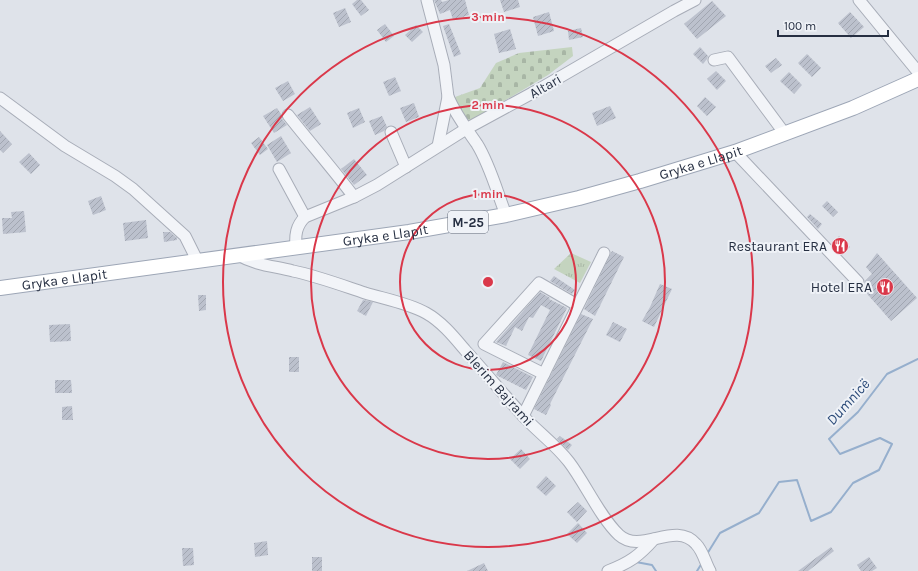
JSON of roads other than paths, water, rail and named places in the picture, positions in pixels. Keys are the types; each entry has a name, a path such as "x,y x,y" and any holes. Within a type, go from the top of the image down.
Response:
{"main road":[{"name":"Gryka e Llapit","path":"0,288 409,232 506,215 594,194 736,152 853,108 918,79"}],"street":[{"path":"427,0 444,65 448,97 438,146"},
{"name":"Altari","path":"305,217 354,197 377,185 466,129 696,0"},
{"path":"859,0 918,72"},
{"path":"714,60 728,57 785,134"},
{"path":"448,97 458,117 477,144 496,187 506,215"},
{"path":"0,98 65,146 115,176 132,189 185,236 197,260"},
{"path":"288,115 354,197"},
{"path":"391,132 406,167"},
{"path":"736,152 858,282"},
{"path":"279,169 305,217 296,229 296,247"},
{"path":"524,416 577,305 604,253"},
{"name":"Blerim Bajrami","path":"238,255 250,261 325,280 413,307 426,313 444,327 524,416 568,460 603,515 619,535 626,539 635,541 678,536 687,537 696,543 709,570"},
{"path":"544,374 484,344 539,283 577,305"},
{"path":"608,571 622,566 640,554 654,538"}],"waterway":[{"name":"Dumnicë","path":"707,554 720,533 759,513 779,482 797,480 811,521 831,512 853,483 879,470 892,444 880,438 840,454 829,439 858,412 887,374 918,359"},
{"name":"Dumnicë","path":"636,562 652,565 656,571"},
{"name":"Dumnicë","path":"697,571 702,563"}],"place":[{"name":"Restaurant ERA","path":"840,246"},
{"name":"Hotel ERA","path":"885,287"}]}
